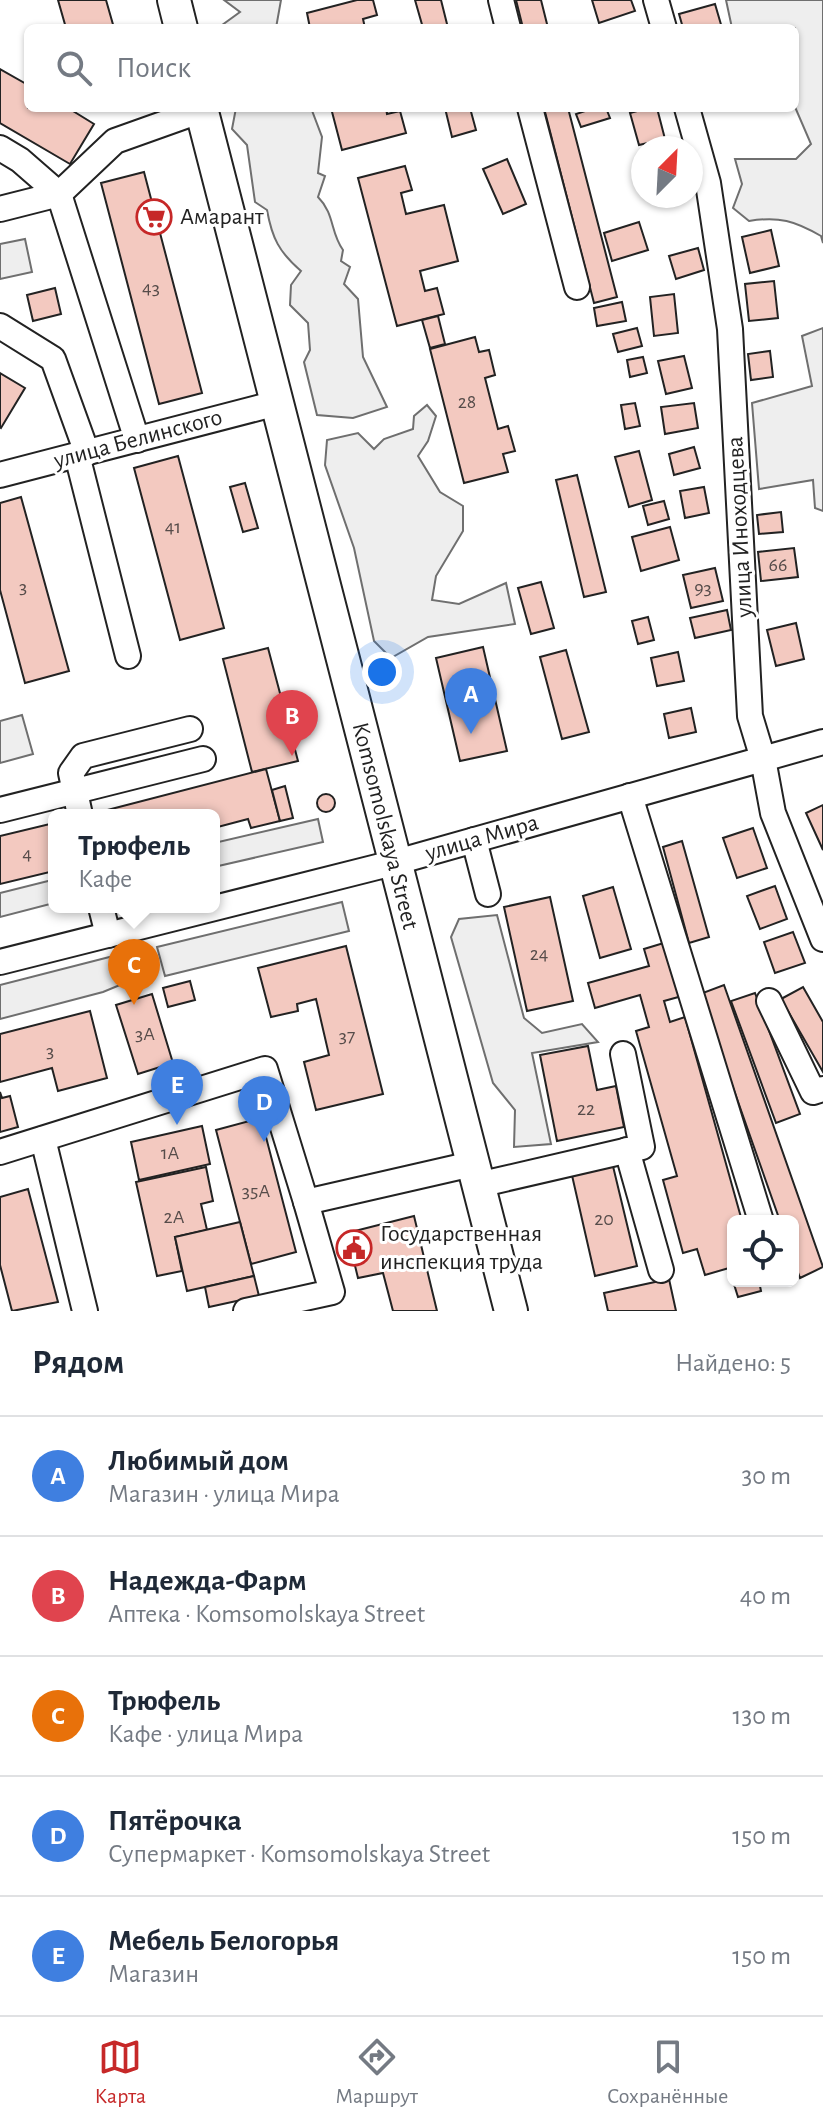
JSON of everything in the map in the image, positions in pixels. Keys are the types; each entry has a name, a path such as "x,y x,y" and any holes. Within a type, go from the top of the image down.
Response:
{"main road":[{"path":"174,0 180,24"},
{"name":"Komsomolskaya Street","path":"203,112 393,863 511,1311"}],"street":[{"path":"501,0 507,24"},
{"path":"656,0 663,24"},
{"path":"151,112 166,120"},
{"path":"0,209 59,194 115,141 192,112"},
{"path":"531,112 577,287"},
{"name":"улица Иноходцева","path":"688,112 708,183 730,329 750,716 763,759 773,813 823,939"},
{"path":"0,148 20,160 59,194 137,440"},
{"path":"0,326 53,359 82,454 128,656"},
{"name":"улица Белинского","path":"0,475 277,403"},
{"path":"78,803 71,773 83,756 190,729"},
{"name":"улица Мира","path":"220,907 393,863 823,742"},
{"path":"0,810 78,803 203,759"},
{"path":"630,796 759,1215"},
{"path":"474,840 488,894"},
{"path":"102,913 108,935"},
{"name":"улица Мира","path":"0,962 195,913"},
{"path":"769,1001 813,1092 823,1089"},
{"path":"306,1202 642,1147 623,1054"},
{"path":"0,1152 265,1069 332,1292 246,1311"},
{"path":"43,1139 85,1311"},
{"path":"627,1150 661,1270"}],"shaded area":[{"path":"224,0 281,0 277,24 224,24 240,12"},
{"path":"726,0 823,0 823,243 821,236 795,223 769,219 749,221 733,208 742,184 735,159 796,159 811,144 797,112 799,24 731,24"},
{"path":"235,112 313,112 322,137 318,173 325,176 318,197 327,210 343,250 341,261 350,267 344,284 358,299 363,357 387,407 353,418 317,415 304,362 310,350 308,323 290,305 291,285 301,271 278,244 267,210 255,202 247,145 232,129"},
{"path":"25,239 32,272 0,279 0,244"},
{"path":"823,328 823,511 815,508 813,480 759,489 752,403 812,386 802,336"},
{"path":"427,405 436,416 428,441 418,456 440,492 463,506 463,531 436,576 432,600 459,604 506,583 515,624 428,637 391,658 374,641 354,548 325,465 327,440 358,433 374,449 384,439 413,429 414,416"},
{"path":"22,715 33,754 0,763 0,721"},
{"path":"318,819 323,842 220,866 220,842"},
{"path":"48,881 48,905 0,917 0,893"},
{"path":"342,902 349,931 165,976 157,947"},
{"path":"497,915 524,1018 542,1033 582,1024 598,1042 532,1053 551,1144 514,1147 515,1110 493,1083 451,937 459,919"},
{"path":"129,952 137,978 103,992 0,1019 0,985"}],"building":[{"path":"58,0 106,0 113,24 65,24"},
{"path":"357,0 373,0 377,15 363,19 364,24 309,24 307,13"},
{"path":"415,0 441,0 447,24 422,24"},
{"path":"516,0 541,0 547,24 522,24"},
{"path":"592,0 631,0 635,11 599,23"},
{"path":"715,4 721,24 682,24 679,14"},
{"path":"0,69 24,83 24,112 74,112 94,124 70,164 0,123"},
{"path":"332,112 400,112 406,133 342,150"},
{"path":"446,112 471,112 476,130 452,137"},
{"path":"545,112 569,112 617,297 594,303"},
{"path":"608,112 610,118 581,127 576,114"},
{"path":"658,112 664,136 636,136 630,113"},
{"path":"507,159 526,204 503,214 483,169"},
{"path":"405,166 412,190 401,193 406,214 444,205 458,261 420,271 425,291 437,288 444,314 397,326 358,178"},
{"path":"144,172 202,393 159,404 101,183"},
{"path":"639,222 648,250 612,261 604,233"},
{"path":"771,230 779,266 750,273 742,237"},
{"path":"698,248 704,270 676,279 669,256"},
{"path":"774,281 778,318 749,321 745,284"},
{"path":"55,288 61,314 33,321 27,295"},
{"path":"674,294 678,333 654,336 650,297"},
{"path":"622,302 626,321 597,326 594,308"},
{"path":"438,316 445,344 430,348 422,320"},
{"path":"637,328 642,346 618,352 613,334"},
{"path":"475,337 479,352 489,350 495,375 485,378 498,429 508,426 515,451 503,454 508,472 464,483 430,349"},
{"path":"770,351 773,377 751,380 748,354"},
{"path":"684,356 692,388 666,394 658,361"},
{"path":"643,357 647,373 630,377 627,360"},
{"path":"0,373 25,388 1,428 0,427"},
{"path":"635,403 640,426 625,429 621,405"},
{"path":"694,403 698,428 665,434 661,407"},
{"path":"694,447 700,468 674,475 669,454"},
{"path":"639,451 652,500 629,507 615,457"},
{"path":"178,456 224,628 180,640 134,468"},
{"path":"577,475 606,592 584,597 556,480"},
{"path":"245,483 258,528 243,532 230,487"},
{"path":"704,487 709,513 685,518 680,491"},
{"path":"21,497 69,671 25,683 0,590 0,503"},
{"path":"664,501 669,519 648,525 643,506"},
{"path":"781,512 783,532 759,534 757,515"},
{"path":"670,527 679,560 641,571 632,537"},
{"path":"794,548 798,577 761,581 758,552"},
{"path":"715,568 723,601 691,608 683,575"},
{"path":"541,582 554,628 531,634 518,588"},
{"path":"727,610 731,630 695,638 690,618"},
{"path":"648,617 654,640 638,644 632,621"},
{"path":"796,623 804,659 776,666 767,630"},
{"path":"483,647 507,751 460,761 436,658"},
{"path":"268,648 298,761 252,772 223,659"},
{"path":"566,650 589,732 562,739 540,657"},
{"path":"678,652 684,681 657,686 651,658"},
{"path":"691,708 696,732 669,738 664,714"},
{"path":"266,769 280,821 251,828 248,819 220,826 220,809 111,809"},
{"path":"285,786 293,818 280,821 272,790"},
{"path":"326,794 335,803 326,812 317,803"},
{"path":"823,805 823,850 806,813"},
{"path":"48,824 48,872 0,884 0,836"},
{"path":"753,828 767,868 737,878 723,838"},
{"path":"682,841 709,937 689,943 663,847"},
{"path":"775,886 787,919 760,929 747,896"},
{"path":"613,887 631,949 600,958 583,896"},
{"path":"550,897 573,1001 527,1011 504,907"},
{"path":"793,932 805,963 775,973 764,942"},
{"path":"667,942 682,996 664,1001 670,1022 685,1017 740,1215 727,1215 727,1269 705,1275 697,1249 683,1253 663,1180 677,1176 636,1031 649,1027 640,995 595,1008 588,983 649,966 644,949"},
{"path":"346,946 383,1094 316,1110 304,1062 329,1055 316,999 297,1004 298,1011 271,1017 258,968"},
{"path":"190,981 195,1000 168,1007 163,988"},
{"path":"724,985 823,1267 800,1278 799,1215 778,1215 700,994"},
{"path":"803,987 823,1022 823,1072 781,999"},
{"path":"755,993 800,1114 776,1123 731,1001"},
{"path":"152,994 173,1063 138,1074 116,1005"},
{"path":"90,1011 107,1078 58,1091 52,1068 0,1082 0,1034"},
{"path":"588,1046 597,1090 616,1086 624,1127 557,1141 540,1055"},
{"path":"0,1092 2,1098 10,1096 18,1127 0,1132"},
{"path":"261,1118 296,1252 251,1264 216,1130"},
{"path":"202,1126 210,1164 139,1180 131,1142"},
{"path":"612,1162 637,1266 595,1276 571,1171"},
{"path":"206,1167 213,1201 201,1204 207,1230 175,1237 182,1271 157,1276 136,1182"},
{"path":"28,1189 58,1302 12,1311 0,1265 0,1197"},
{"path":"414,1216 437,1311 393,1311 383,1273 358,1278 347,1233"},
{"path":"240,1222 254,1276 187,1291 175,1237"},
{"path":"254,1276 259,1296 209,1307 205,1287"},
{"path":"669,1279 676,1311 608,1311 604,1293"},
{"path":"735,1287 760,1287 761,1291 738,1297"}],"place":[{"name":"Амарант","path":"154,217"},
{"name":"Любимый дом","path":"471,734"},
{"name":"Надежда-Фарм","path":"292,756"},
{"name":"Трюфель","path":"134,1005"},
{"name":"Мебель Белогорья","path":"177,1125"},
{"name":"Пятёрочка","path":"264,1142"},
{"name":"Государственная инспекция труда","path":"354,1248"}]}
